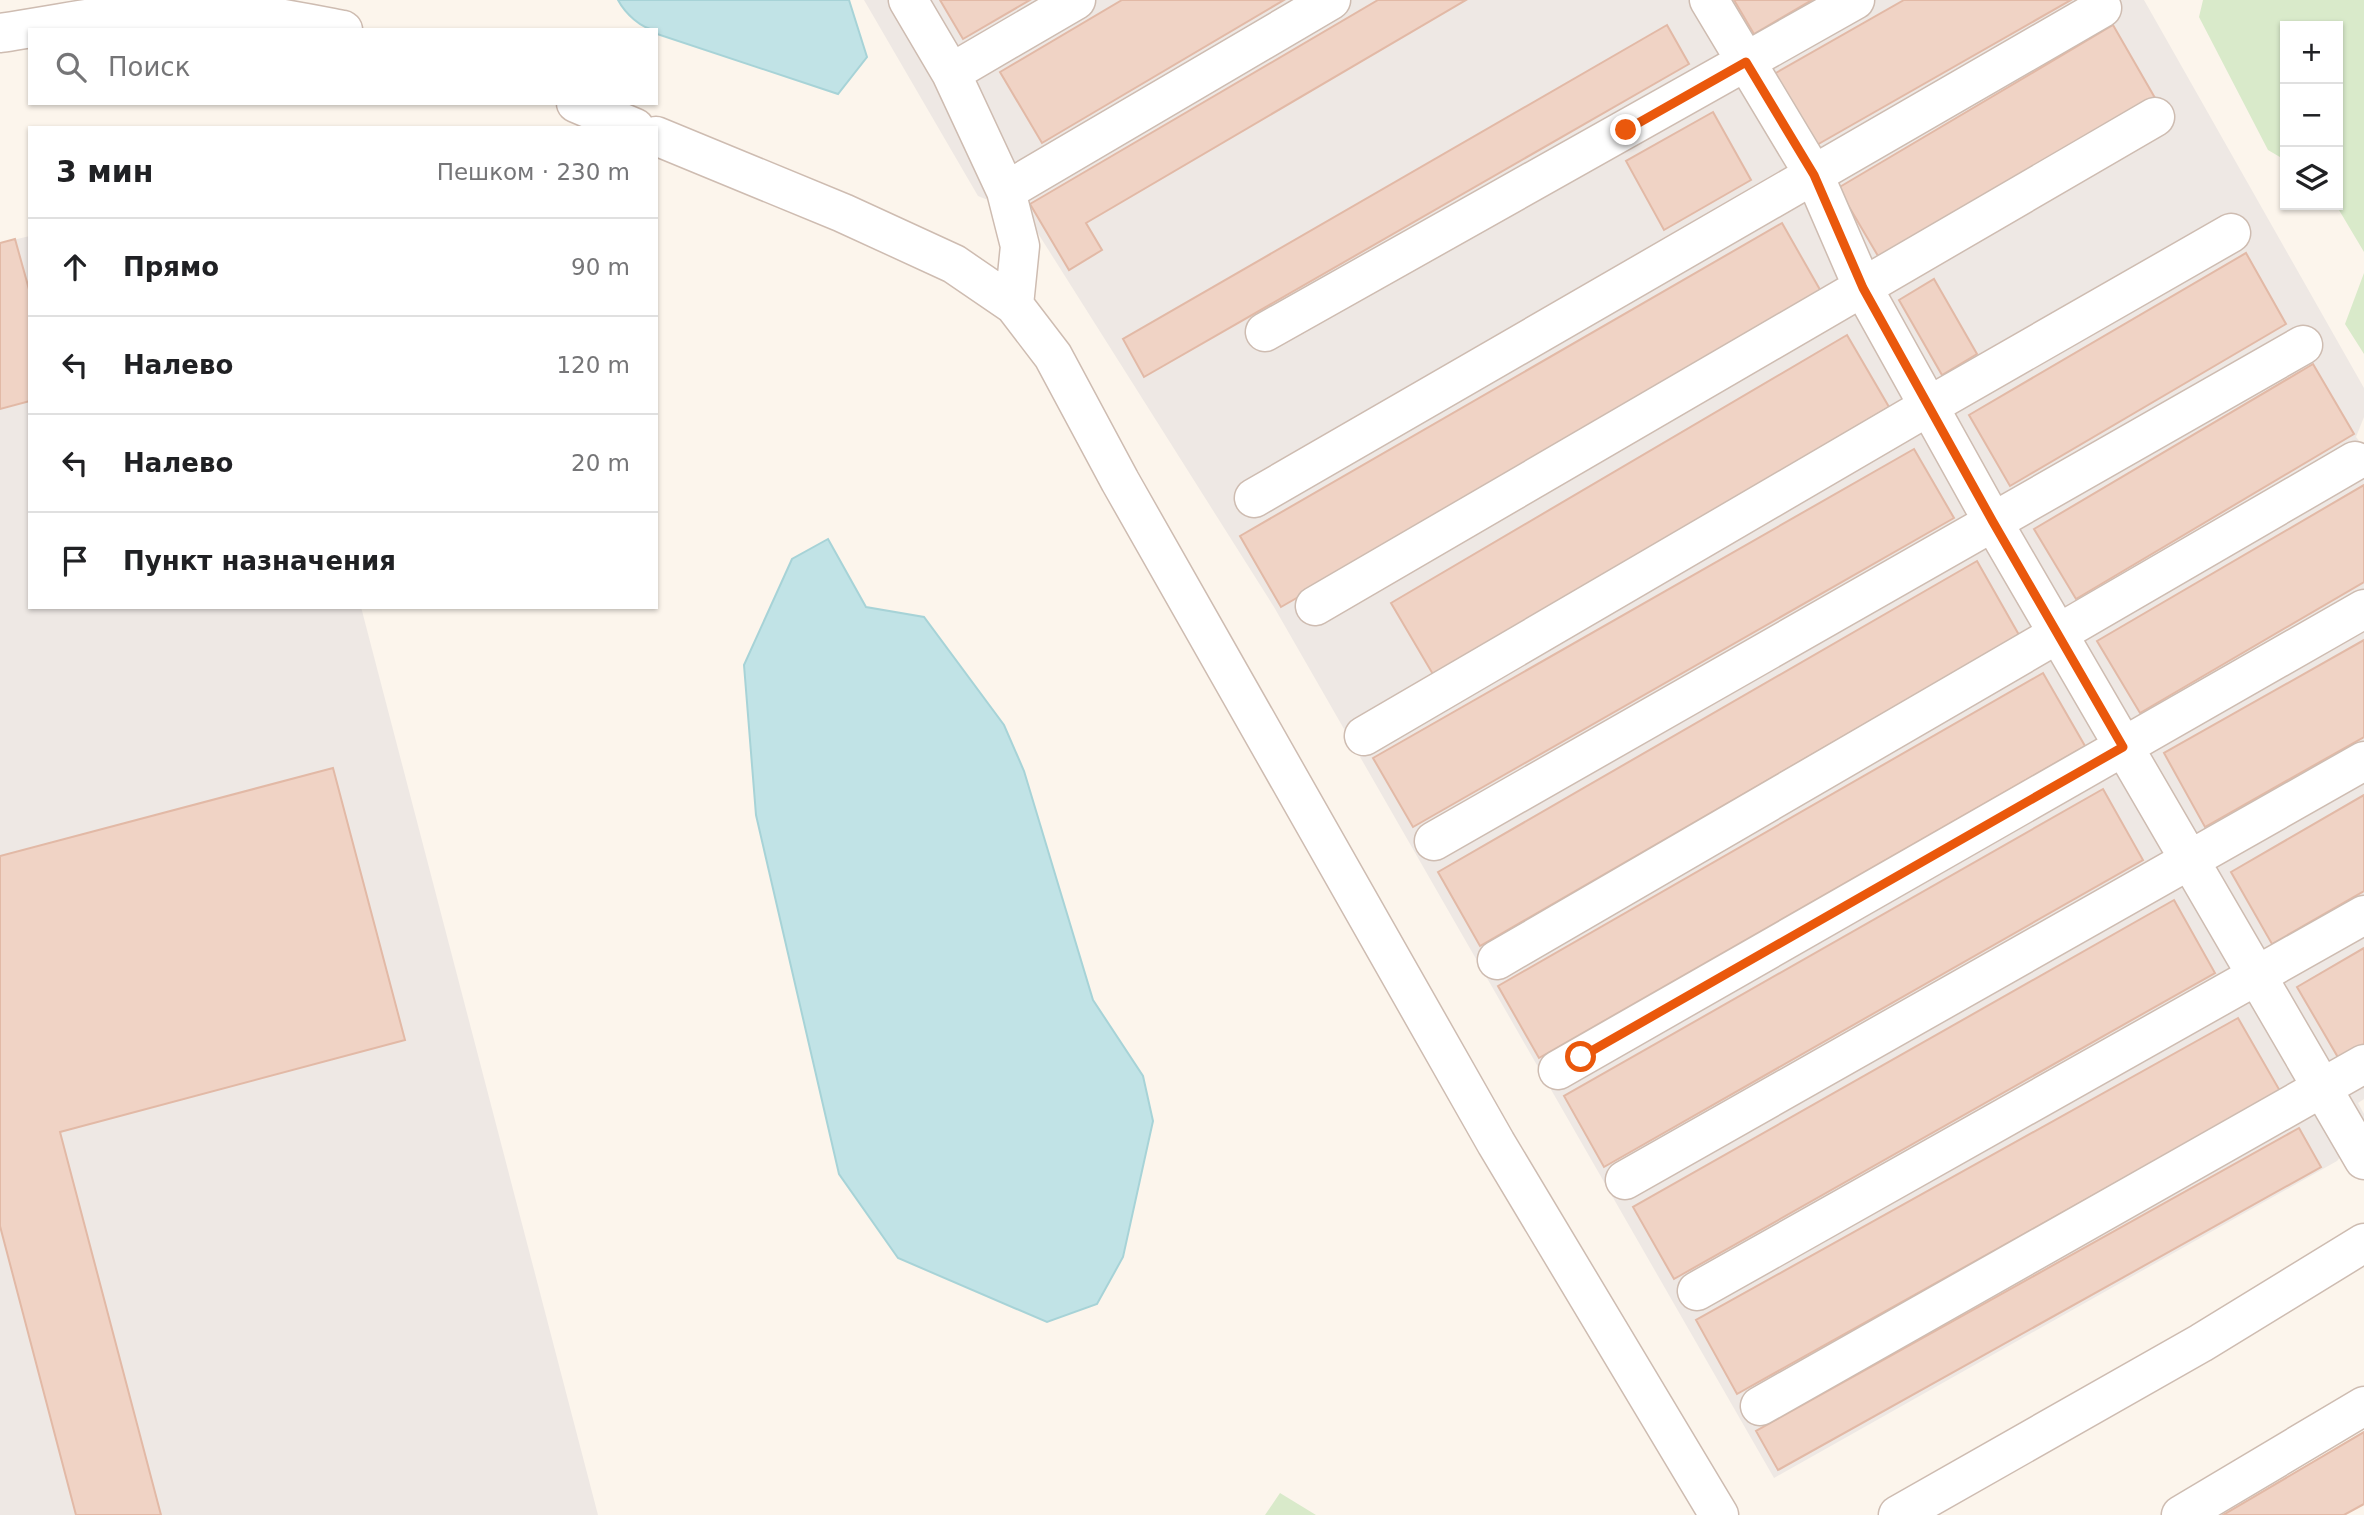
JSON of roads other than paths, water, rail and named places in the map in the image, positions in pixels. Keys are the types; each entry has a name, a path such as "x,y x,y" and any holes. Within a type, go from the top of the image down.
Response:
{"lane":[{"path":"908,0 951,73 1006,191 1020,246 1014,305"},
{"path":"951,73 1076,0"},
{"path":"1006,191 1331,0"},
{"path":"1709,0 1814,175 1863,288 1993,522 2364,1160"},
{"path":"1265,332 1855,0"},
{"path":"1254,498 2102,8"},
{"path":"32,28 110,16 186,9 267,15 333,28"},
{"path":"0,33 28,29"},
{"path":"581,105 630,126"},
{"path":"1315,606 2155,117"},
{"path":"658,137 843,213 941,258 1014,305 1053,356 1120,481 1496,1143 1720,1515"},
{"path":"1364,736 1928,406 2231,233"},
{"path":"1434,841 2303,345"},
{"path":"1497,960 2355,461"},
{"path":"1558,1070 2364,609"},
{"path":"1625,1180 2364,761"},
{"path":"1697,1291 2364,915"},
{"path":"1760,1406 2364,1065"},
{"path":"1898,1515 2201,1343 2364,1243"},
{"path":"2182,1515 2364,1406"}],"water":[{"path":"618,0 849,0 867,57 838,94 658,34 658,28 645,27 625,10"},
{"path":"828,539 866,607 924,617 1004,725 1024,771 1093,1000 1143,1076 1153,1121 1123,1257 1097,1304 1047,1322 898,1258 839,1174 756,815 744,665 792,559"}]}
